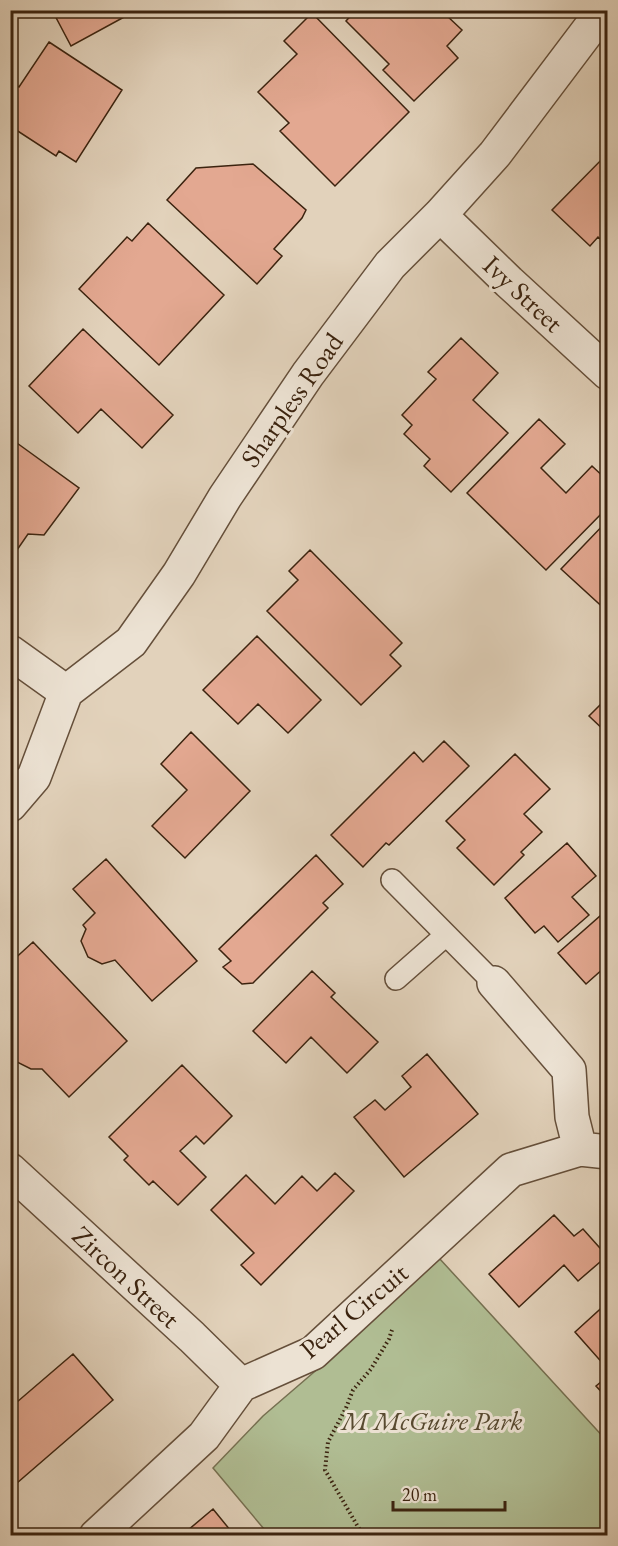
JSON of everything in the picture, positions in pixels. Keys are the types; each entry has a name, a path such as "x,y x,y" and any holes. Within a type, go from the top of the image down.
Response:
{"street":[{"name":"Sharpless Road","path":"66,692 131,642 179,574 225,497 308,374 390,265 440,215 495,154 589,17"},
{"name":"Ivy Street","path":"440,215 608,373"},
{"path":"10,652 66,692 34,777 10,806"},
{"path":"494,983 569,1070 572,1117 594,1150"},
{"name":"Pearl Circuit","path":"241,1384 313,1353 511,1170 594,1150"},
{"name":"Zircon Street","path":"10,1170 241,1384"},
{"path":"96,1536 204,1436 241,1384"}],"lane":[{"path":"392,880 494,983"},
{"path":"396,979 446,935"}],"path":[{"path":"365,1536 325,1470 328,1442 353,1390 371,1369 389,1339 404,1302 392,1281"}],"green space":[{"name":"M McGuire Park","path":"439,1258 607,1441 607,1535 269,1535 213,1468 263,1416 342,1348"}],"building":[{"path":"52,10 137,10 71,46"},
{"path":"356,10 449,10 445,14 462,30 447,46 458,58 414,101 383,70 389,64 346,21"},
{"path":"312,13 409,112 335,186 280,131 289,123 258,92 297,54 284,41"},
{"path":"49,42 122,90 76,162 59,151 56,156 10,126 10,82 19,87"},
{"path":"608,153 608,246 598,237 590,246 552,210"},
{"path":"253,164 306,210 302,218 274,249 282,256 257,284 167,200 196,168"},
{"path":"148,223 224,295 159,365 79,289 127,237 132,241"},
{"path":"83,329 173,415 142,448 101,409 78,433 29,386"},
{"path":"461,338 498,373 473,400 508,433 451,492 424,466 430,459 404,434 412,425 402,415 436,379 428,372"},
{"path":"539,419 565,444 541,468 566,493 592,466 608,481 608,507 546,570 467,493"},
{"path":"10,438 79,488 44,535 28,534 17,550 10,546"},
{"path":"608,520 608,612 561,569"},
{"path":"310,550 402,643 390,655 401,666 361,705 267,611 298,580 289,571"},
{"path":"257,636 321,700 288,733 258,704 238,724 203,690"},
{"path":"608,697 608,734 589,716"},
{"path":"191,732 250,791 185,858 152,826 187,790 161,764"},
{"path":"444,741 469,766 389,845 386,843 363,867 331,835 414,752 423,762"},
{"path":"515,754 550,789 524,814 542,832 521,852 524,855 494,885 457,848 465,840 446,821"},
{"path":"567,843 596,876 572,897 589,915 558,942 544,926 535,933 505,898"},
{"path":"316,855 343,884 323,903 328,908 253,983 242,984 223,967 231,961 219,949"},
{"path":"106,859 197,961 152,1001 115,960 102,964 88,957 81,941 86,929 83,925 95,913 73,889"},
{"path":"608,909 608,971 604,968 586,984 558,953"},
{"path":"33,942 127,1041 69,1097 42,1069 31,1069 17,1062 12,1049 10,963"},
{"path":"312,971 335,993 331,997 378,1042 347,1073 311,1037 286,1063 253,1031"},
{"path":"427,1054 478,1114 404,1177 354,1117 375,1100 385,1110 411,1087 402,1076"},
{"path":"182,1065 232,1116 204,1144 196,1136 180,1151 206,1177 178,1205 153,1181 149,1185 124,1160 128,1156 109,1137"},
{"path":"335,1173 354,1191 261,1285 241,1265 254,1253 211,1210 246,1175 275,1204 302,1176 317,1191"},
{"path":"554,1215 574,1236 583,1229 607,1256 578,1281 564,1265 519,1307 489,1274"},
{"path":"608,1302 608,1365 605,1366 575,1332"},
{"path":"73,1354 113,1400 17,1483 10,1476 10,1408"},
{"path":"608,1376 608,1399 596,1386"},
{"path":"213,1509 235,1536 181,1536"}]}
